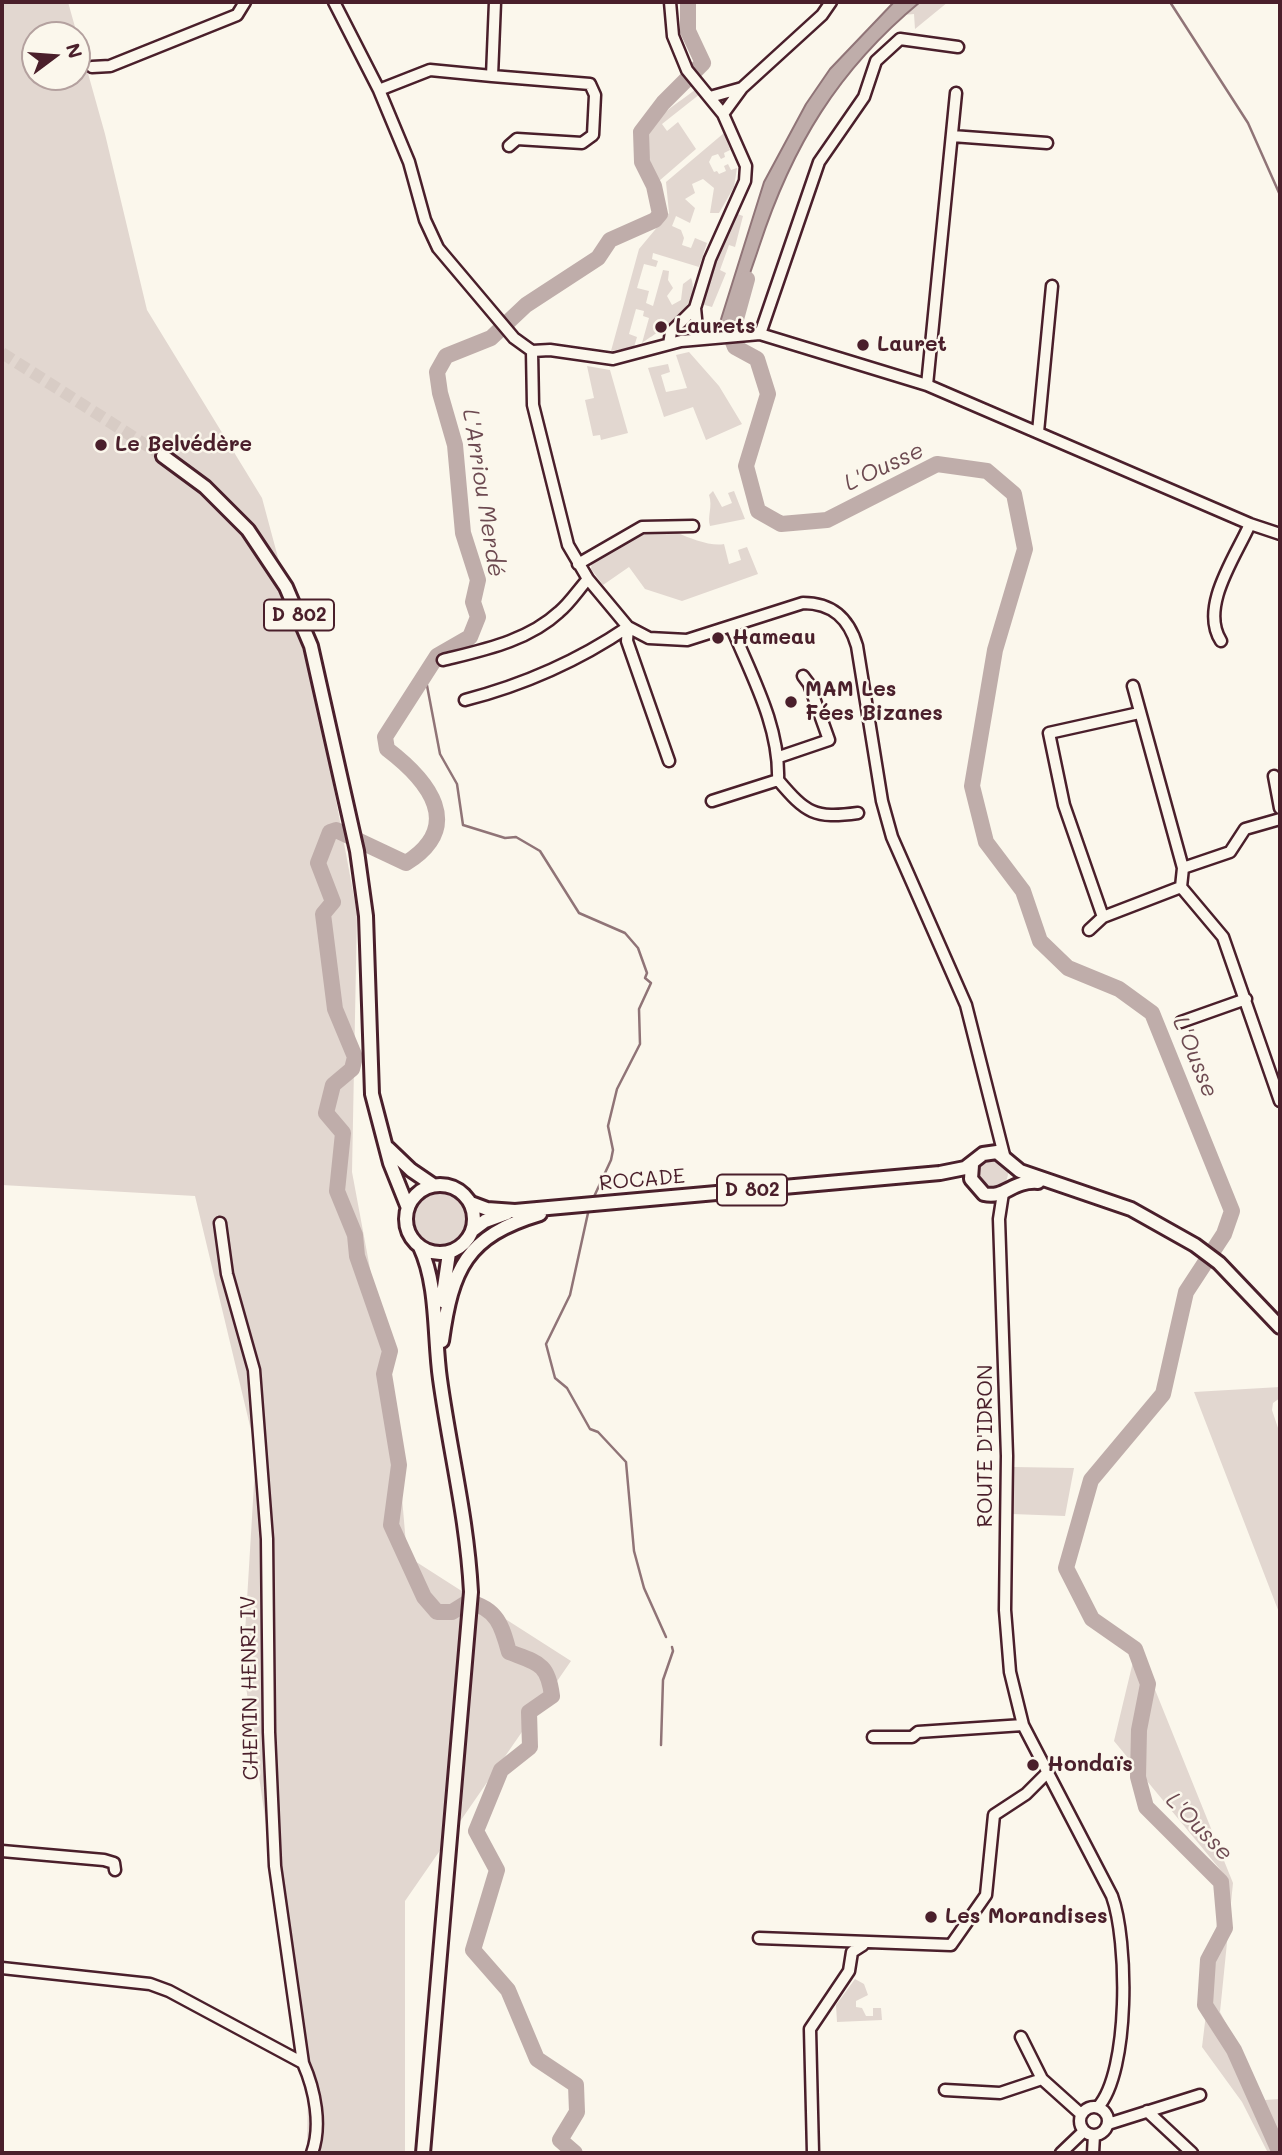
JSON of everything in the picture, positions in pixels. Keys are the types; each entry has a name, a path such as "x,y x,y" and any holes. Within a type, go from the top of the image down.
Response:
{"main road":[{"name":"D 802","path":"163,456 205,487 261,547 286,587 320,676 357,852 366,916 372,1094 408,1208"},
{"name":"D 802","path":"386,1145 411,1170 433,1185"},
{"path":"1063,1186 1024,1182 984,1194 971,1179 972,1165 983,1154 1004,1155 1013,1167 1131,1209 1195,1245 1215,1260 1280,1327"},
{"name":"D 802","path":"940,1172 972,1165"},
{"path":"1007,1189 1013,1167"},
{"name":"D 802","path":"940,1172 971,1179"},
{"name":"ROCADE","path":"515,1211 940,1172"},
{"path":"420,1247 449,1253 468,1240 475,1221 471,1203 451,1186 433,1185 413,1197 408,1208 407,1229 420,1247 429,1272 436,1354 468,1535 471,1592 427,2081 423,2153"},
{"name":"D 802","path":"471,1203 487,1209 515,1211"},
{"path":"442,1341 448,1296 455,1275 470,1255 488,1238 507,1226 564,1207"},
{"name":"D 802","path":"473,1230 485,1221 515,1211"},
{"path":"447,1410 442,1341 442,1286 449,1253"},
{"path":"415,2153 427,2081"}],"street":[{"path":"92,66 110,66 237,15 245,2"},
{"path":"334,2 379,90 409,162 425,219 438,248 514,338 532,351 550,350 613,359 698,339 760,334 928,385 1250,524 1280,534"},
{"path":"492,76 495,2"},
{"path":"670,2 673,37 690,73 723,114 746,166 745,181 710,259 695,308 698,339"},
{"path":"723,114 742,88 822,15 831,2"},
{"path":"760,334 819,162 864,97 876,61 900,39 958,47"},
{"path":"379,90 430,70 590,84 595,95 593,135 582,143 517,139 509,146"},
{"path":"710,97 742,88"},
{"path":"928,385 956,93"},
{"path":"952,136 1047,143"},
{"path":"1038,432 1052,286"},
{"path":"669,344 671,332 695,308"},
{"path":"532,351 533,405 560,521 578,564 628,627 649,638 672,642 687,640 803,603 824,606 848,622 857,646 882,801 892,837 966,1005 1004,1155"},
{"path":"1221,641 1216,633 1214,604 1250,524"},
{"path":"578,564 642,527 692,526"},
{"path":"443,660 491,648 538,627 559,612 588,579"},
{"path":"731,626 767,712 779,757 778,780 811,814 830,817 858,813"},
{"path":"465,700 496,692 549,672 628,627"},
{"path":"628,627 627,641 669,761"},
{"path":"779,757 829,740 809,684 803,676"},
{"path":"1133,686 1184,868 1181,887 1223,937 1280,1101"},
{"path":"1103,917 1064,805 1049,733 1139,712"},
{"path":"1274,776 1280,808"},
{"path":"712,801 778,780"},
{"path":"1184,868 1230,852 1245,829 1280,819"},
{"path":"1089,930 1103,917 1181,887"},
{"path":"1181,1022 1246,999"},
{"path":"983,1154 990,1146 995,1127"},
{"name":"ROUTE D'IDRON","path":"999,1219 1007,1189"},
{"name":"ROUTE D'IDRON","path":"984,1194 996,1209 999,1219 1007,1432 1006,1620 1010,1672 1023,1725 1112,1896 1119,1920 1123,2025 1107,2098 1098,2107"},
{"name":"CHEMIN HENRI IV","path":"220,1223 227,1274 254,1370 267,1539 269,1732 275,1866 303,2063 311,2081 317,2127 312,2153"},
{"path":"873,1737 912,1737 918,1732 1023,1725"},
{"path":"760,1938 951,1945 986,1895 994,1815 1026,1794 1047,1773"},
{"path":"2,1851 104,1860 114,1863 115,1870"},
{"path":"813,2153 810,2029 849,1972 852,1952 858,1946 867,1944"},
{"path":"2,1968 150,1984 169,1991 303,2063"},
{"path":"1021,2038 1042,2079 1081,2114"},
{"path":"946,2090 1000,2093 1042,2079"},
{"path":"1061,2153 1089,2133 1101,2133 1108,2124 1200,2095"},
{"path":"1093,2153 1089,2133 1079,2122 1081,2114 1089,2107 1098,2107 1106,2112 1108,2124"},
{"path":"1147,2111 1192,2153"}],"shaded area":[{"path":"2,2 68,2 73,21 21,21 21,91 91,91 91,84 147,310 262,498 320,714 357,913 352,1172 393,1392 407,1556 571,1661 405,1901 405,2153 303,2153 307,2148 308,2090 299,2052 243,1666 256,1451 195,1196 2,1185"},
{"path":"894,2 920,2 865,55 821,112 803,143 772,210 745,288 740,329 717,332 764,182 806,104 830,69"},
{"path":"920,2 948,2 915,29 914,14 903,15"},
{"path":"696,89 700,94 662,124 667,131 678,122 696,149 659,181 647,148 652,126"},
{"path":"724,133 730,150 724,153 725,157 721,159 718,154 712,156 709,162 714,172 719,174 726,171 724,166 728,164 731,170 737,168 734,187 719,213 710,213 714,188 703,179 692,184 695,193 685,199 695,208 690,223 676,216 672,226 681,230 684,238 682,245 691,248 695,238 707,243 699,267 653,253 652,259 658,261 656,267 644,264 637,288 649,291 646,303 653,306 663,270 669,271 668,280 673,288 667,296 672,305 681,300 683,284 691,278 691,298 678,316 642,343 649,318 643,316 644,311 636,309 629,334 637,337 634,347 611,351 639,249 669,213 666,182"},
{"path":"735,213 743,216 734,251 735,247 729,245 720,270 726,273 712,307 701,304 715,259"},
{"path":"689,352 719,386 742,424 706,440 693,407 664,417 648,368 668,364 670,372 661,375 666,392 687,388 676,355"},
{"path":"587,366 610,370 628,433 601,440 600,435 593,436 585,400 594,398"},
{"path":"713,491 722,507 732,503 728,493 734,491 745,519 710,526 709,495"},
{"path":"644,530 674,532 707,543 724,544 729,564 741,560 738,550 747,547 758,574 682,601 645,589 629,567 603,585 591,569 592,559"},
{"path":"992,1157 1003,1162 1008,1173 1003,1184 992,1189 981,1184 976,1173 981,1162"},
{"path":"440,1189 451,1191 464,1202 469,1218 467,1229 456,1242 440,1247 429,1245 416,1234 411,1218 413,1207 424,1194"},
{"path":"1280,1387 1280,1398 1273,1403 1272,1410 1280,1434 1280,1615 1194,1392"},
{"path":"1014,1467 1074,1468 1065,1516 1012,1514"},
{"path":"1137,1645 1233,1883 1220,2012 1265,2100 1280,2099 1280,2153 1268,2153 1242,2102 1202,2047 1223,1873 1114,1741"},
{"path":"855,1979 864,1984 868,1995 856,2001 856,2007 862,2008 866,2016 873,2016 873,2008 881,2008 882,2020 837,2022 836,2005"}],"waterway":[{"name":"L'Arriou Merdé","path":"575,2153 560,2140 577,2112 576,2085 537,2059 508,1990 473,1950 497,1870 476,1831 501,1770 530,1747 529,1712 552,1696 550,1685 540,1666 509,1652 501,1626 486,1609 468,1602 452,1612 437,1612 424,1597 391,1525 399,1465 384,1374 390,1351 357,1256 355,1235 337,1191 343,1133 326,1113 333,1085 352,1069 355,1057 335,1009 323,914 333,902 318,863 330,832 336,830 406,863 424,849 434,834 437,819 427,789 416,775 387,749 385,737 437,656 470,637 478,617 473,602 478,580 463,533 455,445 440,393 437,372 446,356 491,338 526,305 598,258 610,240 655,220 660,214 654,186 642,162 641,132 663,103 703,63 688,31 688,2"},
{"path":"1170,2 1248,123 1280,195"},
{"name":"L'Ousse","path":"747,279 731,337 735,347 757,359 768,394 746,466 758,511 781,524 827,520 937,464 987,471 1014,494 1025,549 995,650 972,786 986,842 1023,891 1040,941 1068,968 1119,989 1152,1013 1232,1211 1224,1234 1186,1292 1163,1394 1091,1480 1066,1568 1092,1619 1135,1649 1148,1684 1139,1730 1138,1777 1146,1807 1221,1882 1225,1928 1208,1960 1205,2005 1234,2050 1280,2153"},
{"path":"425,675 440,754 457,784 463,825 505,838 516,837 540,851 579,913 625,933 638,948 647,973 645,978 651,983 639,1009 640,1044 617,1089 608,1126 613,1150 611,1160 592,1201"},
{"path":"588,1213 570,1295 546,1344 555,1378 567,1388 590,1429 598,1432 626,1462 634,1551 644,1588 666,1637"},
{"path":"661,1745 663,1680 672,1647"}],"tunnel":[{"path":"2,353 163,456"}],"place":[{"name":"Laurets","path":"661,327"},
{"name":"Lauret","path":"863,345"},
{"name":"Le Belvédère","path":"101,445"},
{"name":"Hameau","path":"718,638"},
{"name":"MAM Les Fées Bizanes","path":"791,702"},
{"name":"Hondaïs","path":"1033,1765"},
{"name":"Les Morandises","path":"931,1917"}]}
